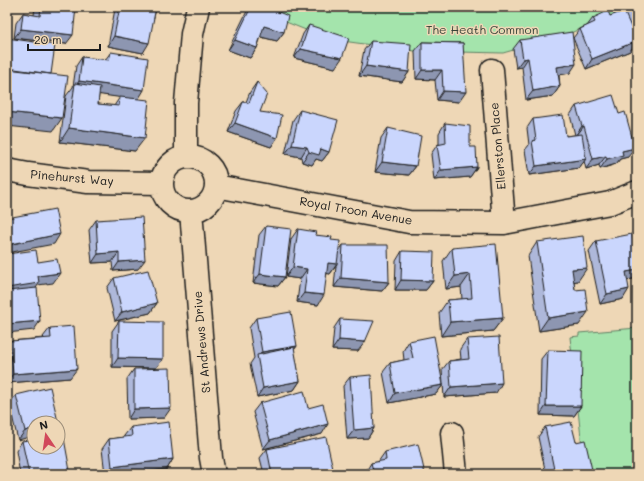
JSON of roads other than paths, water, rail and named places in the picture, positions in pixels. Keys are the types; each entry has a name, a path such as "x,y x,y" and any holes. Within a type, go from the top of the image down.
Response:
{"street":[{"path":"186,157 186,103 192,34 198,7"},
{"name":"Ellerston Place","path":"492,70 504,223"},
{"path":"186,157 196,157 211,167 215,176 216,186 214,195 208,203 191,211 182,210 173,205 167,198 162,183 164,174 169,166 176,160 186,157"},
{"name":"Pinehurst Way","path":"7,170 88,182 162,183"},
{"name":"Royal Troon Avenue","path":"216,186 409,222 504,223 610,203 637,192"},
{"name":"St Andrews Drive","path":"191,211 211,458 214,474"},
{"path":"452,433 456,474"}],"park label":[{"name":"The Heath Common","path":"482,30"}]}
